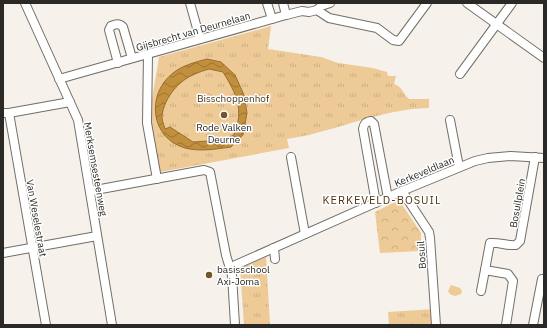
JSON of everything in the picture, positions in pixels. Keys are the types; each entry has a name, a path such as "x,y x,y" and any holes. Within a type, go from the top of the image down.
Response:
{"street":[{"name":"Merksemsesteenweg","path":"25,3 78,120 112,325"},
{"path":"190,3 200,39"},
{"path":"268,3 272,19"},
{"path":"282,3 286,15"},
{"name":"Gijsbrecht van Deurnelaan","path":"59,79 286,15 302,11 309,12 317,10 321,6 330,3"},
{"path":"317,10 330,18 376,28 393,40 399,41 427,3"},
{"path":"467,3 544,58"},
{"path":"460,74 512,3"},
{"path":"118,62 109,30 111,26 116,24 120,24 123,27 132,58"},
{"path":"148,54 147,123 157,179"},
{"path":"6,113 70,102"},
{"name":"Van Weselestraat","path":"6,113 46,325"},
{"path":"450,120 459,167"},
{"path":"376,203 363,130 366,122 371,121 374,124 388,198"},
{"name":"Kerkeveldlaan","path":"230,267 474,161 511,156 544,158"},
{"path":"291,157 305,234"},
{"name":"Bosuilplein","path":"481,291 490,243 511,246 516,245 520,241 535,157"},
{"path":"90,191 204,170 210,172 226,255 230,267 235,325"},
{"name":"Bosuil","path":"402,191 429,232 436,325"},
{"path":"3,253 97,236"},
{"path":"274,248 275,259"},
{"path":"485,270 508,274 514,281 506,325"},
{"path":"534,325 544,270"}],"green space":[{"name":"Bisschoppenhof","path":"271,26 268,49 321,57 338,63 373,68 387,72 388,76 396,76 394,84 400,87 409,99 429,99 429,108 392,112 305,136 287,139 289,148 160,172 152,124 152,99 159,57"},
{"path":"399,200 421,233 421,251 380,253 375,212"},
{"path":"266,257 270,325 244,325 240,268"},
{"path":"451,285 460,288 462,291 461,294 455,296 450,294 448,291"},
{"path":"434,309 434,325 389,325 388,312"}],"water":[{"path":"207,59 221,62 235,75 244,95 247,113 243,135 231,147 202,150 185,148 173,143 165,135 159,125 156,115 156,103 164,82 173,73 190,64","holes":["209,69 223,72 238,102 239,110 234,135 223,140 193,142 170,127 165,129 162,118 163,110 170,95 178,85 189,77"]}],"place":[{"name":"Rode Valken Deurne","path":"224,115"},
{"name":"basisschool Axi-Joma","path":"209,275"}],"district":[{"name":"KERKEVELD-BOSUIL","path":"382,200"}]}
